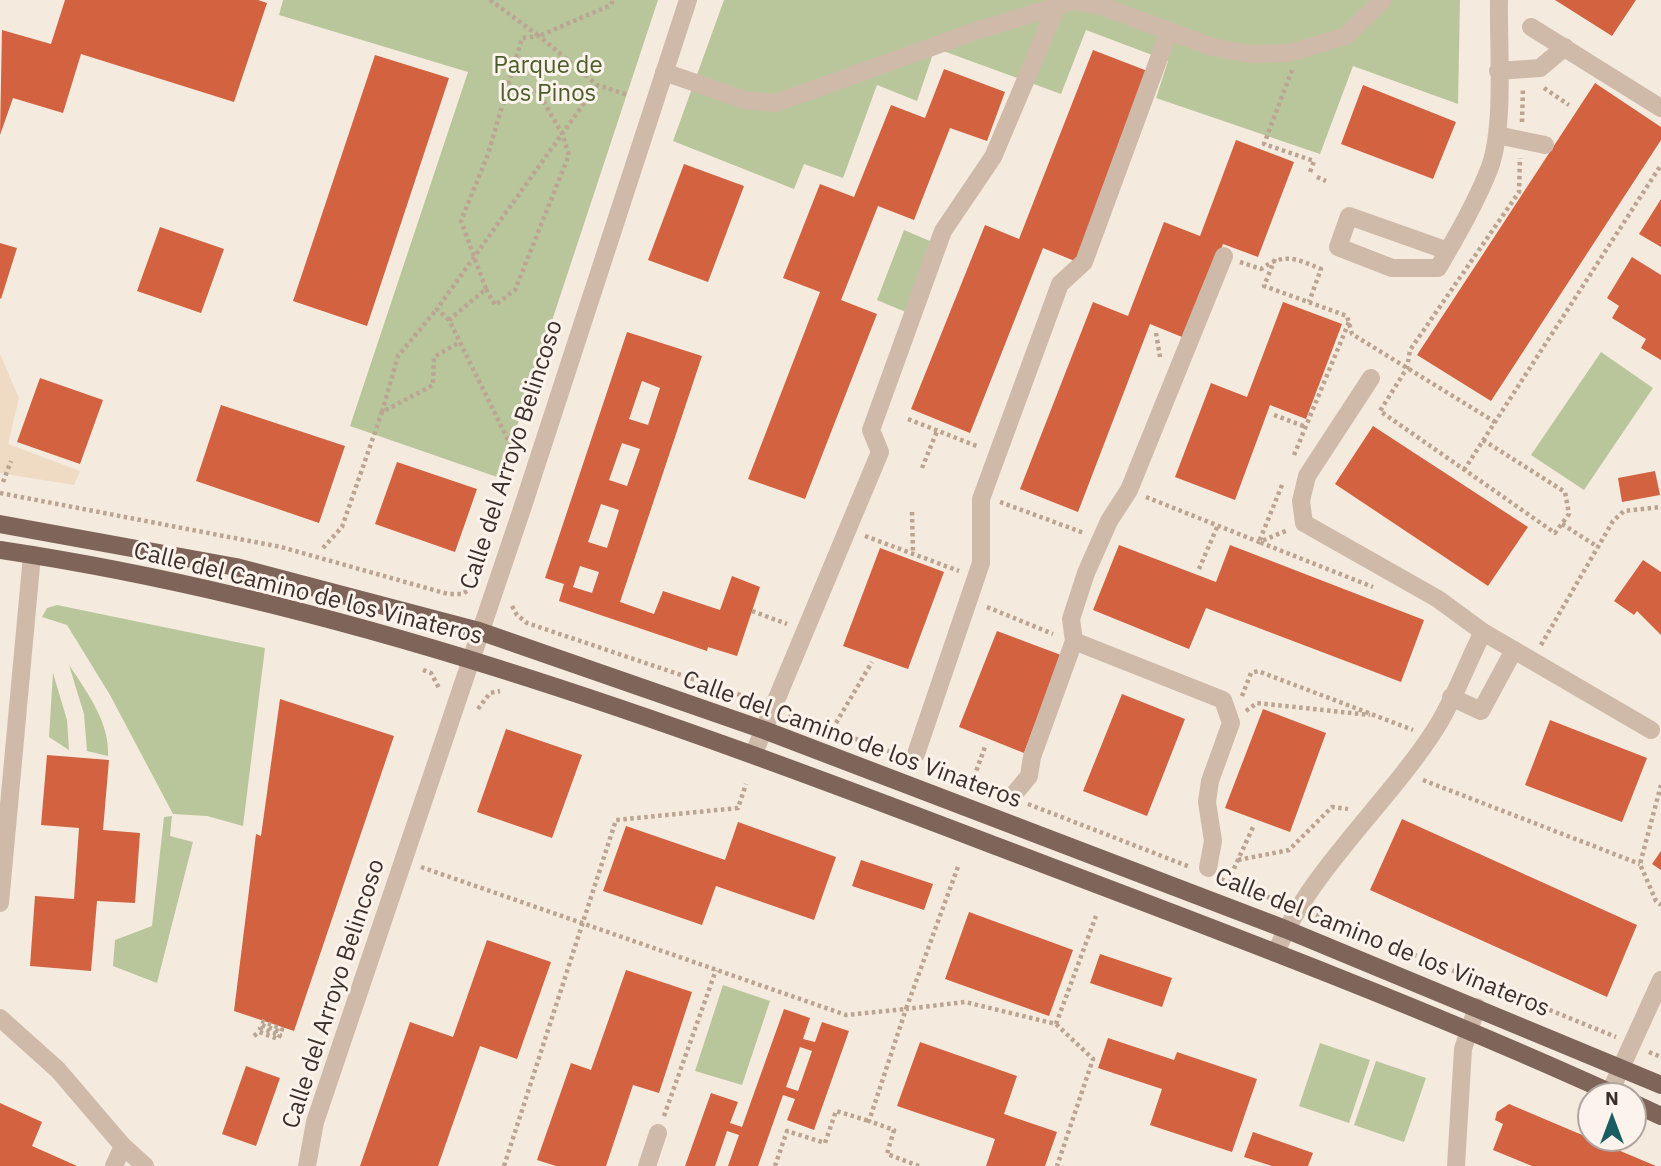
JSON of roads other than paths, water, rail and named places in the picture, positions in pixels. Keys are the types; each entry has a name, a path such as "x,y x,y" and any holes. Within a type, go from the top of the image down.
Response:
{"main road":[{"name":"Calle del Camino de los Vinateros","path":"0,524 236,567 480,631 764,730 1285,929 1622,1066 1661,1085"},
{"name":"Calle del Camino de los Vinateros","path":"0,550 227,593 471,658 754,753 1469,1029 1587,1082"}],"street":[{"name":"Calle del Arroyo Belincoso","path":"307,1166 315,1122 688,0"},
{"path":"664,72 745,100 776,103 976,31 1074,1 1100,5 1212,47 1251,54 1289,53 1324,46 1346,36 1383,0"},
{"path":"1448,251 1349,216 1338,247 1392,268 1438,268 1448,251 1490,167 1497,135 1499,0"},
{"path":"754,753 880,452 871,430 943,231 993,157 1057,6"},
{"path":"1531,27 1661,108"},
{"path":"913,758 981,563 982,496 1060,284 1084,262 1169,31"},
{"path":"1498,71 1540,68 1565,47"},
{"path":"1497,135 1545,145"},
{"path":"1012,796 1029,776 1032,757 1074,642 1071,620 1101,540 1129,490 1224,256"},
{"path":"1371,378 1307,476 1301,501 1304,523 1438,599 1483,632 1651,730"},
{"path":"0,903 32,555"},
{"path":"1276,953 1285,929 1429,737 1483,632"},
{"path":"1074,642 1223,700 1231,723 1210,781 1207,802 1213,841 1205,871"},
{"path":"1451,697 1481,711 1514,650"},
{"path":"1617,1082 1661,980"},
{"path":"1456,1166 1464,1049 1477,1007"},
{"path":"0,1018 58,1070 123,1146 145,1166"},
{"path":"647,1166 658,1133"},
{"path":"114,1166 123,1146"}],"park label":[{"name":"Parque de los Pinos","path":"548,80"}]}
